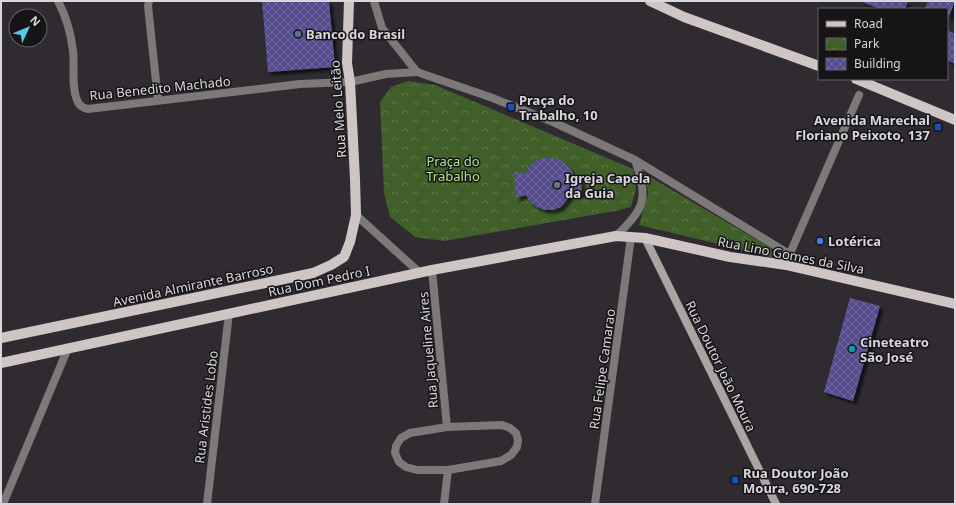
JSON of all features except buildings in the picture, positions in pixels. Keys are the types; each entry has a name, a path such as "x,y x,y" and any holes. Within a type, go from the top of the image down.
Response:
{"main road":[{"name":"Rua Melo Leitão","path":"349,1 347,63 350,82 356,179 356,215"},
{"path":"650,1 684,17 818,66"},
{"path":"858,80 955,120"},
{"name":"Avenida Almirante Barroso","path":"1,338 313,273 344,257 350,242 356,215"},
{"name":"Rua Dom Pedro I","path":"1,363 432,270 616,236 645,238"},
{"name":"Rua Lino Gomes da Silva","path":"645,238 730,258 786,265 955,304"},
{"name":"Rua Doutor João Moura","path":"645,238 776,504"}],"street":[{"name":"Rua Benedito Machado","path":"58,1 69,29 73,51 75,95 82,108 109,108 158,100 300,84 350,82 386,74 417,72"},
{"path":"149,1 148,6 158,100"},
{"path":"374,1 382,28 417,72 490,97 546,119 635,160 789,254"},
{"path":"786,265 789,254 859,95"},
{"path":"616,236 633,220 642,206 642,183 635,160"},
{"path":"356,215 420,273"},
{"name":"Rua Felipe Camarao","path":"595,504 631,237"},
{"name":"Rua Jaqueline Aires","path":"432,270 447,427"},
{"name":"Rua Aristides Lobo","path":"207,504 230,313"},
{"path":"3,504 68,348"},
{"path":"502,425 510,428 516,434 518,440 517,447 511,455 501,461 448,470 416,470 399,462 395,453 396,446 401,438 410,433 447,427 502,425"},
{"path":"444,504 448,470"}],"green space":[{"name":"Praça do Trabalho","path":"408,81 435,85 633,169 636,189 631,207 444,241 415,237 390,217 384,193 380,102 391,87"},
{"path":"645,174 771,248 772,257 639,225 648,193"}],"place":[{"name":"Banco do Brasil","path":"298,34"},
{"name":"Praça do Trabalho, 10","path":"511,107"},
{"name":"Avenida Marechal Floriano Peixoto, 137","path":"938,127"},
{"name":"Igreja Capela da Guia","path":"557,185"},
{"name":"Lotérica","path":"820,241"},
{"name":"Cineteatro São José","path":"852,349"},
{"name":"Rua Doutor João Moura, 690-728","path":"735,480"}]}
